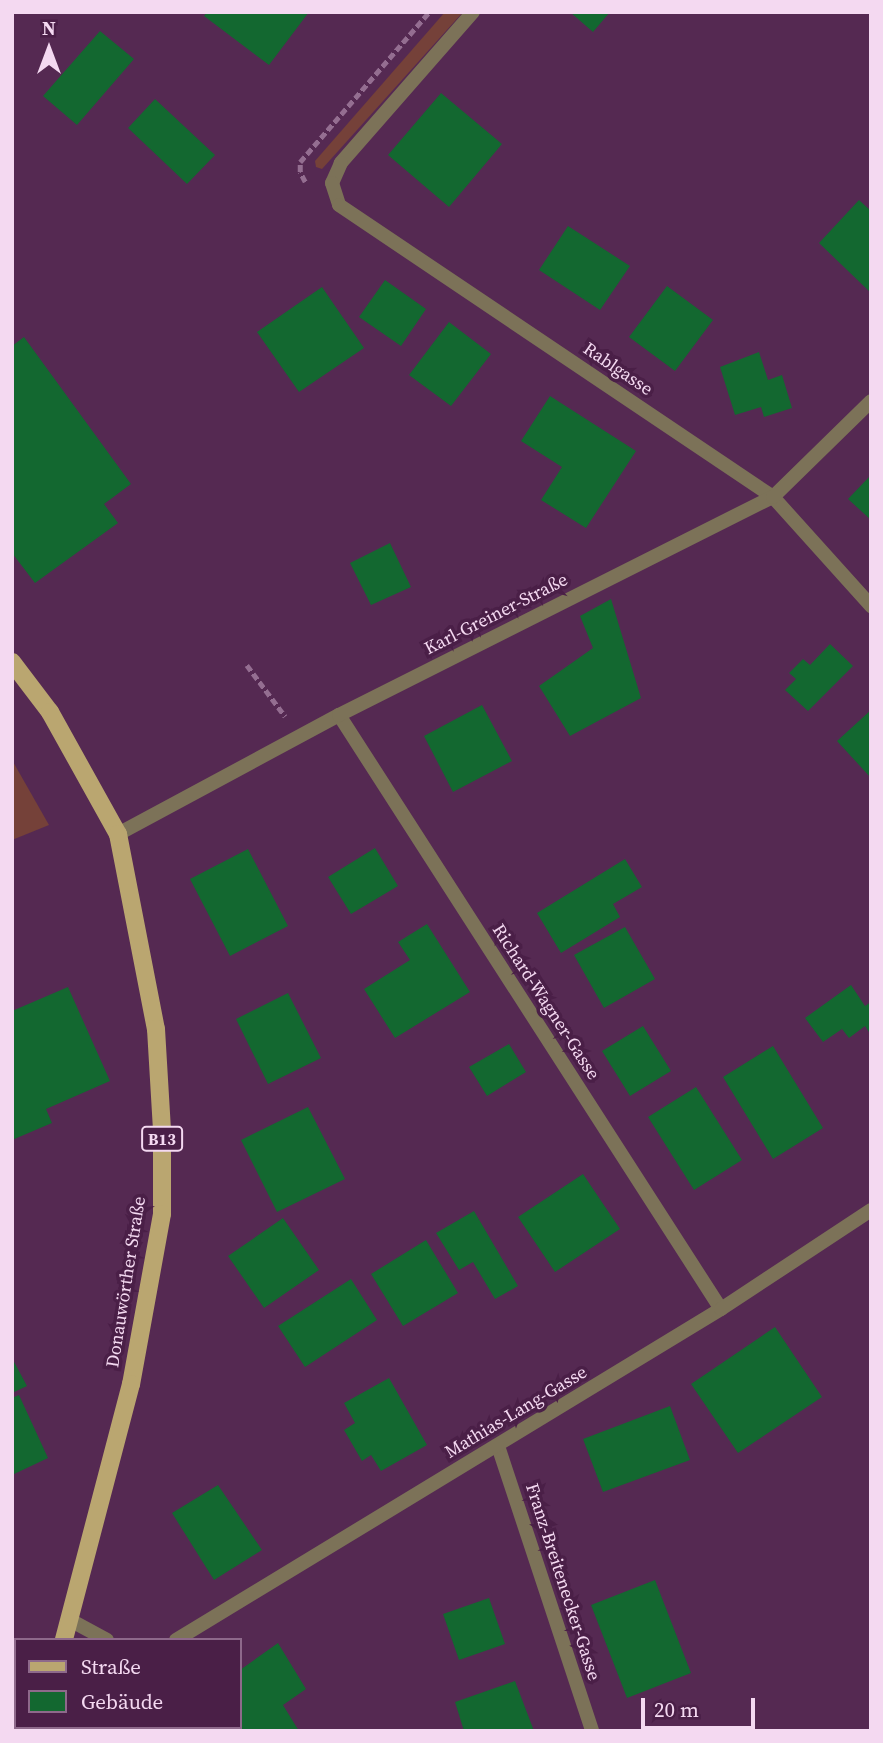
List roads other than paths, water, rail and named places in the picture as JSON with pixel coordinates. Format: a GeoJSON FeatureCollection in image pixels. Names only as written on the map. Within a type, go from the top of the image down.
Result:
{"type":"FeatureCollection","features":[{"type":"Feature","properties":{"kind":"main road","name":"Donauwörther Straße"},"geometry":{"type":"LineString","coordinates":[[12,662],[50,712],[118,834],[156,1029],[162,1129],[162,1214],[131,1384],[65,1638]]}},
{"type":"Feature","properties":{"kind":"street","name":"Rablgasse"},"geometry":{"type":"LineString","coordinates":[[473,12],[341,163],[332,183],[339,205],[773,497],[871,606]]}},
{"type":"Feature","properties":{"kind":"street","name":"Karl-Greiner-Straße"},"geometry":{"type":"LineString","coordinates":[[118,834],[339,715],[773,497],[871,401]]}},
{"type":"Feature","properties":{"kind":"street","name":"Richard-Wagner-Gasse"},"geometry":{"type":"LineString","coordinates":[[339,715],[721,1309]]}},
{"type":"Feature","properties":{"kind":"street","name":"Mathias-Lang-Gasse"},"geometry":{"type":"LineString","coordinates":[[180,1638],[721,1309],[871,1210]]}},
{"type":"Feature","properties":{"kind":"street","name":"Franz-Breitenecker-Gasse"},"geometry":{"type":"LineString","coordinates":[[498,1446],[592,1731]]}},
{"type":"Feature","properties":{"kind":"street"},"geometry":{"type":"LineString","coordinates":[[70,1620],[103,1638]]}}]}
